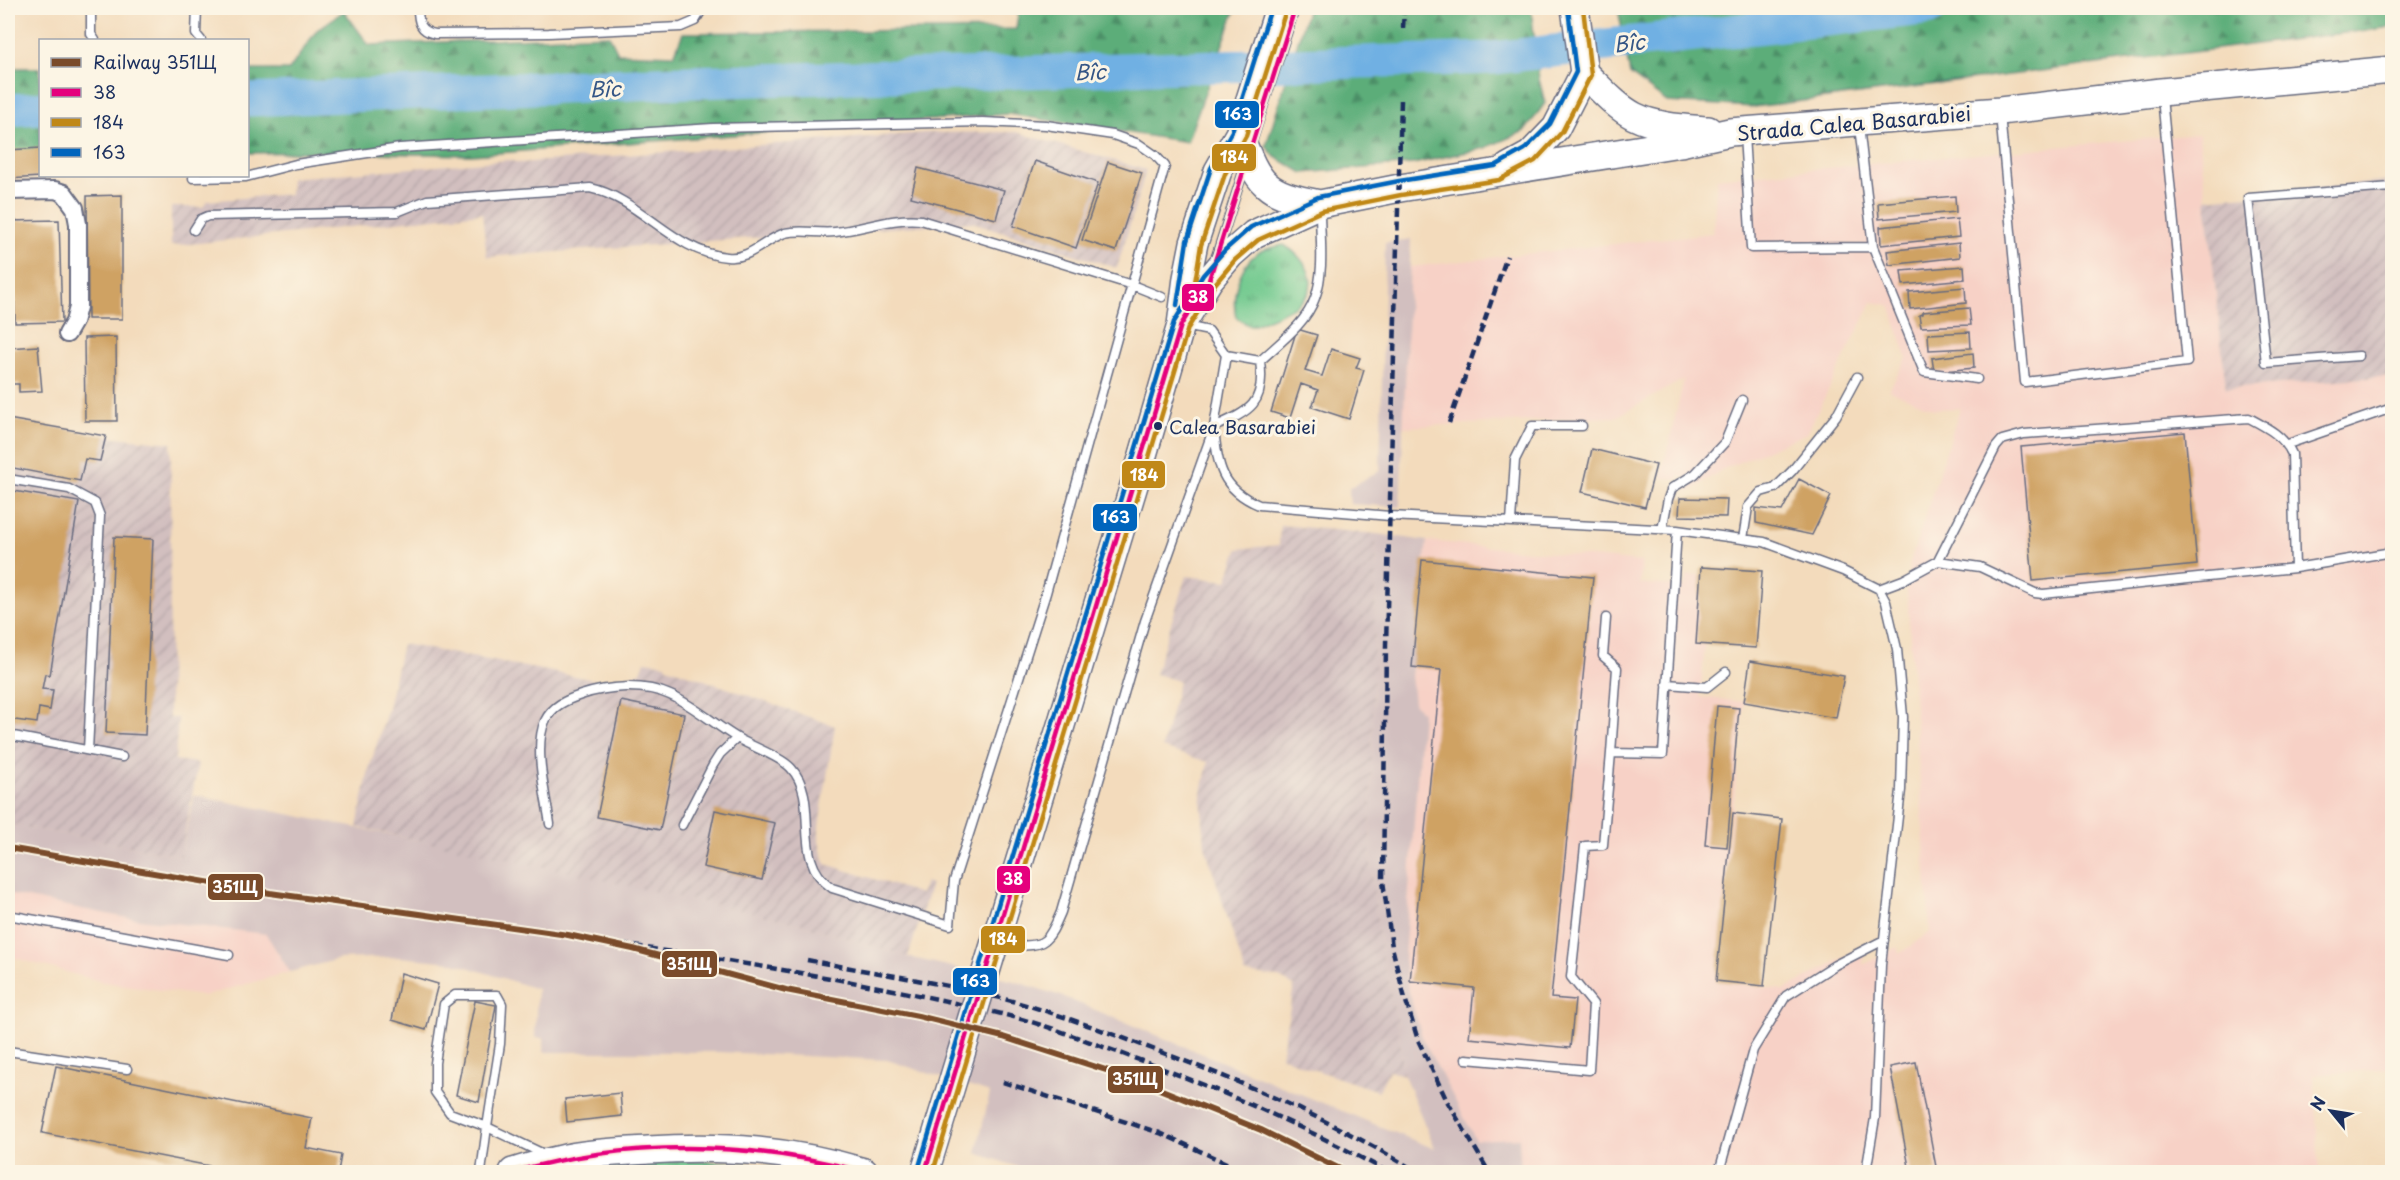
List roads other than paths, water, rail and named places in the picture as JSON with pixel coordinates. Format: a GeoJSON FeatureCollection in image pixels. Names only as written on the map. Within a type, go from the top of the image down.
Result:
{"type":"FeatureCollection","features":[{"type":"Feature","properties":{"kind":"main road"},"geometry":{"type":"LineString","coordinates":[[925,1173],[1181,325],[1194,243],[1218,171],[1247,142],[1279,8]]}},
{"type":"Feature","properties":{"kind":"main road"},"geometry":{"type":"LineString","coordinates":[[1497,173],[1530,155],[1556,128],[1584,69],[1575,8]]}},
{"type":"Feature","properties":{"kind":"main road"},"geometry":{"type":"LineString","coordinates":[[1584,69],[1617,104],[1635,116],[1678,127],[1737,132]]}},
{"type":"Feature","properties":{"kind":"main road","name":"Strada Calea Basarabiei"},"geometry":{"type":"LineString","coordinates":[[1181,325],[1209,280],[1230,255],[1254,234],[1320,204],[1400,188],[1737,132],[2000,111],[2161,92],[2392,70]]}},
{"type":"Feature","properties":{"kind":"main road","name":"Strada Calea Basarabiei"},"geometry":{"type":"LineString","coordinates":[[1247,142],[1254,171],[1262,182],[1274,192],[1289,199],[1320,204]]}},
{"type":"Feature","properties":{"kind":"main road"},"geometry":{"type":"LineString","coordinates":[[513,1173],[602,1154],[681,1148],[736,1148],[804,1157],[864,1173]]}},
{"type":"Feature","properties":{"kind":"street"},"geometry":{"type":"LineString","coordinates":[[8,191],[55,190],[64,194],[75,208],[78,224],[78,307],[74,322],[67,334]]}},
{"type":"Feature","properties":{"kind":"lane"},"geometry":{"type":"LineString","coordinates":[[91,8],[91,34],[94,39]]}},
{"type":"Feature","properties":{"kind":"lane"},"geometry":{"type":"LineString","coordinates":[[197,8],[196,34],[200,39]]}},
{"type":"Feature","properties":{"kind":"lane"},"geometry":{"type":"LineString","coordinates":[[418,8],[421,27],[426,32],[435,34],[549,33],[681,27],[695,21],[703,8]]}},
{"type":"Feature","properties":{"kind":"lane"},"geometry":{"type":"LineString","coordinates":[[1209,280],[1247,142],[1295,8]]}},
{"type":"Feature","properties":{"kind":"lane"},"geometry":{"type":"LineString","coordinates":[[2000,111],[2025,382],[2104,373],[2187,362],[2161,92]]}},
{"type":"Feature","properties":{"kind":"lane"},"geometry":{"type":"LineString","coordinates":[[249,176],[296,164],[399,148],[713,128],[983,122],[1046,125],[1113,135],[1139,144],[1155,155],[1165,166],[1046,593],[954,881],[950,925],[832,888],[825,883],[810,862],[803,792],[799,778],[789,766],[738,738],[670,695],[652,689],[619,687],[593,692],[566,700],[550,713],[541,735],[540,749],[550,824]]}},
{"type":"Feature","properties":{"kind":"lane"},"geometry":{"type":"LineString","coordinates":[[1859,123],[1873,247],[1924,372],[1977,379]]}},
{"type":"Feature","properties":{"kind":"lane"},"geometry":{"type":"LineString","coordinates":[[1737,132],[1751,248],[1873,247]]}},
{"type":"Feature","properties":{"kind":"lane"},"geometry":{"type":"LineString","coordinates":[[193,178],[246,177]]}},
{"type":"Feature","properties":{"kind":"lane"},"geometry":{"type":"LineString","coordinates":[[2359,356],[2266,363],[2248,198],[2392,187]]}},
{"type":"Feature","properties":{"kind":"lane"},"geometry":{"type":"LineString","coordinates":[[194,230],[201,219],[208,216],[398,212],[427,200],[590,188],[611,194],[696,249],[727,257],[741,257],[784,234],[837,232],[908,219],[921,220],[1132,285],[1162,297]]}},
{"type":"Feature","properties":{"kind":"lane"},"geometry":{"type":"LineString","coordinates":[[1260,361],[1301,321],[1315,299],[1320,274],[1320,204]]}},
{"type":"Feature","properties":{"kind":"lane"},"geometry":{"type":"LineString","coordinates":[[1017,945],[1034,947],[1043,942],[1053,930],[1061,912],[1145,621],[1214,427],[1226,355],[1209,331],[1181,325]]}},
{"type":"Feature","properties":{"kind":"lane"},"geometry":{"type":"LineString","coordinates":[[1226,355],[1244,356],[1260,361]]}},
{"type":"Feature","properties":{"kind":"lane"},"geometry":{"type":"LineString","coordinates":[[1214,427],[1245,413],[1256,400],[1263,381],[1260,361]]}},
{"type":"Feature","properties":{"kind":"lane"},"geometry":{"type":"LineString","coordinates":[[1743,539],[1748,507],[1761,492],[1775,488],[1792,471],[1836,416],[1857,377]]}},
{"type":"Feature","properties":{"kind":"lane"},"geometry":{"type":"LineString","coordinates":[[1662,530],[1672,489],[1695,474],[1725,442],[1742,400]]}},
{"type":"Feature","properties":{"kind":"lane"},"geometry":{"type":"LineString","coordinates":[[2288,444],[2392,408]]}},
{"type":"Feature","properties":{"kind":"lane"},"geometry":{"type":"LineString","coordinates":[[1879,589],[1903,580],[1938,561],[1996,447],[2002,440],[2024,434],[2249,418],[2266,427],[2288,444],[2292,454],[2295,568]]}},
{"type":"Feature","properties":{"kind":"lane"},"geometry":{"type":"LineString","coordinates":[[1511,522],[1515,460],[1532,426],[1582,426]]}},
{"type":"Feature","properties":{"kind":"lane"},"geometry":{"type":"LineString","coordinates":[[1214,427],[1216,451],[1221,470],[1230,486],[1244,499],[1259,505],[1390,516],[1677,531],[1743,539],[1764,542],[1804,555],[1879,589],[1890,616],[1897,650],[1903,717],[1901,790],[1884,940],[1877,1040],[1875,1118],[1866,1173]]}},
{"type":"Feature","properties":{"kind":"lane"},"geometry":{"type":"LineString","coordinates":[[8,479],[69,489],[95,503],[100,516],[88,750]]}},
{"type":"Feature","properties":{"kind":"lane"},"geometry":{"type":"LineString","coordinates":[[1611,753],[1663,754],[1677,531]]}},
{"type":"Feature","properties":{"kind":"lane"},"geometry":{"type":"LineString","coordinates":[[1938,561],[1980,567],[2035,593],[2043,594],[2295,568],[2392,552]]}},
{"type":"Feature","properties":{"kind":"lane"},"geometry":{"type":"LineString","coordinates":[[1466,1059],[1589,1070],[1593,1004],[1571,977],[1585,846],[1603,846],[1617,668],[1603,656],[1606,618]]}},
{"type":"Feature","properties":{"kind":"lane"},"geometry":{"type":"LineString","coordinates":[[1667,684],[1707,687],[1726,672]]}},
{"type":"Feature","properties":{"kind":"lane"},"geometry":{"type":"LineString","coordinates":[[8,735],[122,757]]}},
{"type":"Feature","properties":{"kind":"lane"},"geometry":{"type":"LineString","coordinates":[[682,825],[720,754],[738,738]]}},
{"type":"Feature","properties":{"kind":"lane"},"geometry":{"type":"LineString","coordinates":[[8,915],[229,955]]}},
{"type":"Feature","properties":{"kind":"lane"},"geometry":{"type":"LineString","coordinates":[[1719,1173],[1753,1050],[1786,996],[1835,965],[1884,940]]}},
{"type":"Feature","properties":{"kind":"lane"},"geometry":{"type":"LineString","coordinates":[[481,1173],[487,1127],[500,1044],[502,1005],[497,995],[455,995],[444,1004],[435,1064],[435,1092],[450,1113],[487,1127],[552,1166]]}},
{"type":"Feature","properties":{"kind":"lane"},"geometry":{"type":"LineString","coordinates":[[8,1051],[127,1069]]}},
{"type":"Feature","properties":{"kind":"waterway","name":"Bîc"},"geometry":{"type":"LineString","coordinates":[[249,100],[658,83],[1493,58],[1931,8]]}},
{"type":"Feature","properties":{"kind":"waterway","name":"Bîc"},"geometry":{"type":"LineString","coordinates":[[8,110],[39,108]]}},
{"type":"Feature","properties":{"kind":"railway"},"geometry":{"type":"LineString","coordinates":[[1403,28],[1404,8]]}},
{"type":"Feature","properties":{"kind":"railway"},"geometry":{"type":"LineString","coordinates":[[1401,100],[1386,645],[1383,881],[1392,947],[1418,1040],[1447,1101],[1489,1172]]}},
{"type":"Feature","properties":{"kind":"railway"},"geometry":{"type":"LineString","coordinates":[[1449,423],[1507,256]]}},
{"type":"Feature","properties":{"kind":"railway"},"geometry":{"type":"LineString","coordinates":[[568,935],[852,982],[965,1005],[1033,1023],[1223,1093],[1290,1122],[1388,1172]]}},
{"type":"Feature","properties":{"kind":"railway"},"geometry":{"type":"LineString","coordinates":[[807,960],[987,995],[1031,1006],[1086,1025],[1192,1064],[1291,1105],[1354,1136],[1417,1172]]}},
{"type":"Feature","properties":{"kind":"railway"},"geometry":{"type":"LineString","coordinates":[[1003,1082],[1160,1133],[1246,1172]]}},
{"type":"Feature","properties":{"kind":"rail line","name":"351Щ"},"geometry":{"type":"LineString","coordinates":[[8,848],[270,893],[568,935],[633,949],[786,990],[918,1016],[1003,1037],[1137,1080],[1261,1130],[1346,1172]]}},
{"type":"Feature","properties":{"kind":"place","name":"Calea Basarabiei"},"geometry":{"type":"Point","coordinates":[1158,426]}}]}
